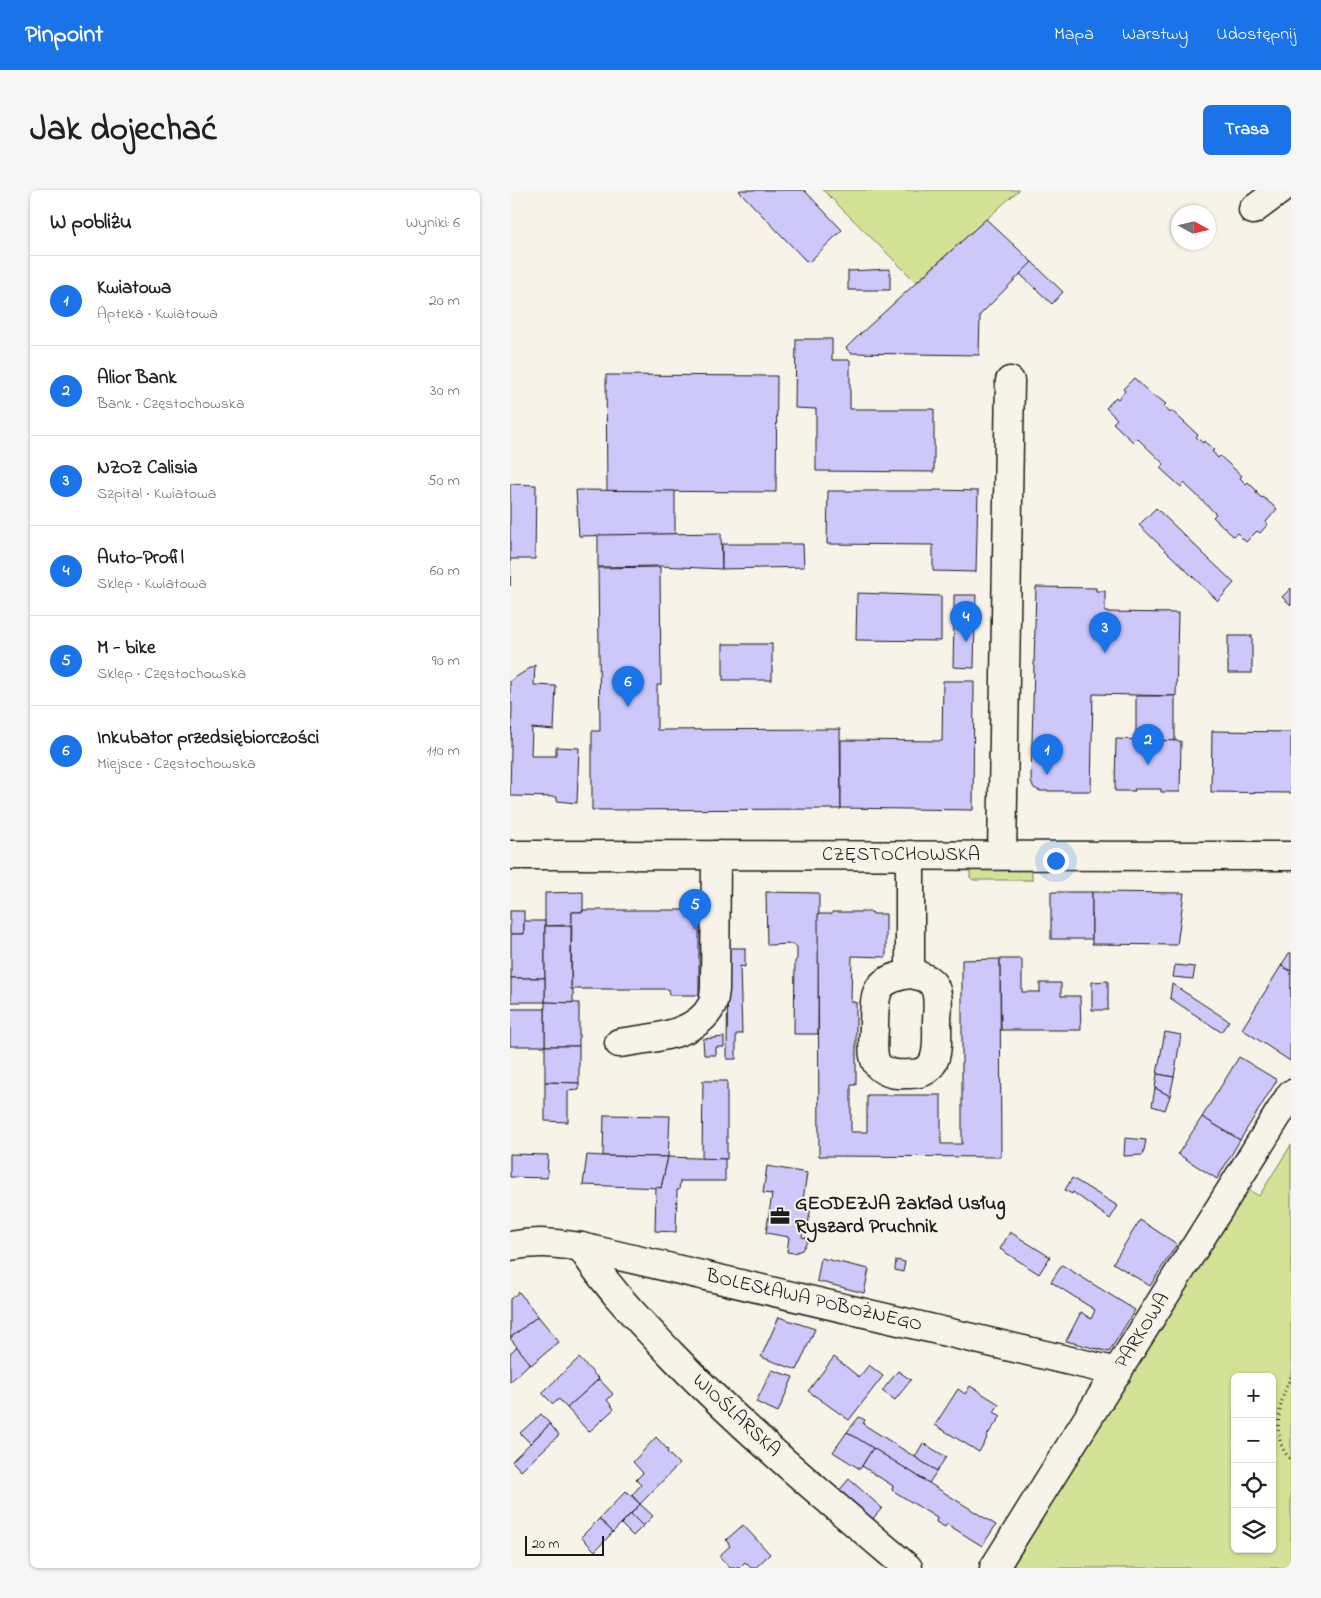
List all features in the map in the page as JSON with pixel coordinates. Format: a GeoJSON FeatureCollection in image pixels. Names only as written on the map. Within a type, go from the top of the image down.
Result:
{"type":"FeatureCollection","features":[{"type":"Feature","properties":{"kind":"street"},"geometry":{"type":"LineString","coordinates":[[1253,210],[1280,190]]}},
{"type":"Feature","properties":{"kind":"street"},"geometry":{"type":"LineString","coordinates":[[1002,855],[1010,381]]}},
{"type":"Feature","properties":{"kind":"street","name":"CZĘSTOCHOWSKA"},"geometry":{"type":"LineString","coordinates":[[510,855],[1291,856]]}},
{"type":"Feature","properties":{"kind":"street"},"geometry":{"type":"LineString","coordinates":[[619,1043],[678,1032],[695,1024],[713,1004],[715,990],[716,855]]}},
{"type":"Feature","properties":{"kind":"street"},"geometry":{"type":"LineString","coordinates":[[910,855],[910,974]]}},
{"type":"Feature","properties":{"kind":"street","name":"PARKOWA"},"geometry":{"type":"LineString","coordinates":[[994,1568],[1291,1094]]}},
{"type":"Feature","properties":{"kind":"street","name":"BOLESŁAWA POBOŻNEGO"},"geometry":{"type":"LineString","coordinates":[[510,1246],[530,1242],[581,1247],[1118,1372]]}},
{"type":"Feature","properties":{"kind":"street","name":"WIOŚLARSKA"},"geometry":{"type":"LineString","coordinates":[[581,1247],[618,1299],[697,1381],[766,1446],[908,1568]]}},
{"type":"Feature","properties":{"kind":"path"},"geometry":{"type":"LineString","coordinates":[[1291,1377],[1281,1403],[1278,1423],[1280,1443],[1284,1452],[1291,1460]]}},
{"type":"Feature","properties":{"kind":"green space"},"geometry":{"type":"Polygon","coordinates":[[[823,190],[1019,190],[916,282],[823,190]]]}},
{"type":"Feature","properties":{"kind":"green space"},"geometry":{"type":"Polygon","coordinates":[[[970,869],[1029,869],[1032,873],[1032,880],[973,880],[970,877],[970,869]]]}},
{"type":"Feature","properties":{"kind":"green space"},"geometry":{"type":"Polygon","coordinates":[[[1291,1145],[1291,1568],[1008,1568],[1247,1189],[1259,1196],[1291,1145]]]}},
{"type":"Feature","properties":{"kind":"building"},"geometry":{"type":"Polygon","coordinates":[[[804,190],[842,230],[808,263],[739,191],[804,190]]]}},
{"type":"Feature","properties":{"kind":"building"},"geometry":{"type":"Polygon","coordinates":[[[986,219],[1032,262],[980,315],[979,355],[851,353],[846,348],[858,336],[986,219]]]}},
{"type":"Feature","properties":{"kind":"building"},"geometry":{"type":"Polygon","coordinates":[[[1032,262],[1063,292],[1052,304],[1020,274],[1032,262]]]}},
{"type":"Feature","properties":{"kind":"building"},"geometry":{"type":"Polygon","coordinates":[[[890,269],[890,290],[848,290],[848,271],[890,269]]]}},
{"type":"Feature","properties":{"kind":"building"},"geometry":{"type":"Polygon","coordinates":[[[796,339],[832,339],[832,360],[850,360],[850,409],[934,409],[934,472],[816,471],[816,409],[795,408],[796,339]]]}},
{"type":"Feature","properties":{"kind":"building"},"geometry":{"type":"Polygon","coordinates":[[[606,375],[777,376],[776,492],[607,491],[606,375]]]}},
{"type":"Feature","properties":{"kind":"building"},"geometry":{"type":"Polygon","coordinates":[[[1134,378],[1155,398],[1156,396],[1166,404],[1164,406],[1170,413],[1172,411],[1198,435],[1196,437],[1214,450],[1212,451],[1218,458],[1220,456],[1242,476],[1240,478],[1246,484],[1248,482],[1257,491],[1256,493],[1277,509],[1260,533],[1257,531],[1246,542],[1237,533],[1233,536],[1213,517],[1216,514],[1184,483],[1181,487],[1160,468],[1164,464],[1137,438],[1133,442],[1113,423],[1117,419],[1106,408],[1116,397],[1118,399],[1125,391],[1123,389],[1134,378]]]}},
{"type":"Feature","properties":{"kind":"building"},"geometry":{"type":"Polygon","coordinates":[[[510,484],[536,485],[535,559],[510,559],[510,484]]]}},
{"type":"Feature","properties":{"kind":"building"},"geometry":{"type":"Polygon","coordinates":[[[576,490],[675,491],[675,534],[579,536],[576,490]]]}},
{"type":"Feature","properties":{"kind":"building"},"geometry":{"type":"Polygon","coordinates":[[[828,491],[978,491],[976,572],[933,571],[933,545],[827,544],[828,491]]]}},
{"type":"Feature","properties":{"kind":"building"},"geometry":{"type":"Polygon","coordinates":[[[1156,508],[1234,583],[1218,601],[1139,525],[1156,508]]]}},
{"type":"Feature","properties":{"kind":"building"},"geometry":{"type":"Polygon","coordinates":[[[721,533],[722,569],[660,566],[598,567],[598,535],[721,533]]]}},
{"type":"Feature","properties":{"kind":"building"},"geometry":{"type":"Polygon","coordinates":[[[722,544],[803,544],[804,567],[722,569],[722,544]]]}},
{"type":"Feature","properties":{"kind":"building"},"geometry":{"type":"Polygon","coordinates":[[[660,567],[661,685],[657,685],[657,730],[840,729],[841,809],[592,810],[592,731],[600,731],[598,568],[660,567]]]}},
{"type":"Feature","properties":{"kind":"building"},"geometry":{"type":"Polygon","coordinates":[[[1036,587],[1096,588],[1096,591],[1105,591],[1105,612],[1178,613],[1176,696],[1093,694],[1091,791],[1040,791],[1034,788],[1031,782],[1036,587]]]}},
{"type":"Feature","properties":{"kind":"building"},"geometry":{"type":"Polygon","coordinates":[[[1291,588],[1291,605],[1282,597],[1291,588]]]}},
{"type":"Feature","properties":{"kind":"building"},"geometry":{"type":"Polygon","coordinates":[[[857,593],[941,596],[941,641],[856,640],[857,593]]]}},
{"type":"Feature","properties":{"kind":"building"},"geometry":{"type":"Polygon","coordinates":[[[954,595],[976,595],[975,620],[954,619],[954,595]]]}},
{"type":"Feature","properties":{"kind":"building"},"geometry":{"type":"Polygon","coordinates":[[[954,619],[975,620],[974,668],[953,667],[954,619]]]}},
{"type":"Feature","properties":{"kind":"building"},"geometry":{"type":"Polygon","coordinates":[[[1228,636],[1252,636],[1252,673],[1228,673],[1228,636]]]}},
{"type":"Feature","properties":{"kind":"building"},"geometry":{"type":"Polygon","coordinates":[[[723,644],[772,644],[772,680],[723,680],[723,644]]]}},
{"type":"Feature","properties":{"kind":"building"},"geometry":{"type":"Polygon","coordinates":[[[535,665],[534,685],[556,686],[554,730],[532,728],[531,756],[556,756],[556,747],[579,748],[577,803],[557,801],[557,797],[510,796],[512,703],[510,703],[510,681],[535,665]]]}},
{"type":"Feature","properties":{"kind":"building"},"geometry":{"type":"Polygon","coordinates":[[[943,681],[974,681],[973,810],[841,808],[841,740],[942,741],[943,681]]]}},
{"type":"Feature","properties":{"kind":"building"},"geometry":{"type":"Polygon","coordinates":[[[1136,696],[1175,696],[1175,741],[1136,740],[1136,696]]]}},
{"type":"Feature","properties":{"kind":"building"},"geometry":{"type":"Polygon","coordinates":[[[1212,731],[1291,732],[1291,793],[1211,792],[1212,731]]]}},
{"type":"Feature","properties":{"kind":"building"},"geometry":{"type":"Polygon","coordinates":[[[1116,739],[1181,741],[1180,792],[1161,792],[1161,789],[1115,791],[1116,739]]]}},
{"type":"Feature","properties":{"kind":"building"},"geometry":{"type":"Polygon","coordinates":[[[583,892],[583,912],[572,912],[572,925],[545,926],[545,893],[583,892]]]}},
{"type":"Feature","properties":{"kind":"building"},"geometry":{"type":"Polygon","coordinates":[[[766,892],[819,893],[818,1034],[794,1034],[795,961],[797,959],[797,947],[793,944],[767,945],[766,892]]]}},
{"type":"Feature","properties":{"kind":"building"},"geometry":{"type":"Polygon","coordinates":[[[1051,892],[1092,892],[1092,939],[1051,939],[1051,892]]]}},
{"type":"Feature","properties":{"kind":"building"},"geometry":{"type":"Polygon","coordinates":[[[1092,892],[1184,893],[1177,945],[1092,944],[1092,892]]]}},
{"type":"Feature","properties":{"kind":"building"},"geometry":{"type":"Polygon","coordinates":[[[583,910],[699,910],[699,995],[669,995],[668,989],[571,989],[572,912],[583,912],[583,910]]]}},
{"type":"Feature","properties":{"kind":"building"},"geometry":{"type":"Polygon","coordinates":[[[510,911],[524,911],[524,934],[510,934],[510,911]]]}},
{"type":"Feature","properties":{"kind":"building"},"geometry":{"type":"Polygon","coordinates":[[[832,912],[886,914],[886,957],[852,956],[851,1002],[856,1002],[856,1085],[851,1085],[851,1132],[867,1132],[867,1095],[941,1095],[941,1144],[962,1144],[962,960],[1000,959],[1001,1157],[819,1156],[818,914],[832,914],[832,912]]]}},
{"type":"Feature","properties":{"kind":"building"},"geometry":{"type":"Polygon","coordinates":[[[524,921],[545,921],[545,978],[511,978],[511,934],[524,934],[524,921]]]}},
{"type":"Feature","properties":{"kind":"building"},"geometry":{"type":"Polygon","coordinates":[[[545,926],[571,926],[571,989],[573,989],[573,1003],[545,1002],[545,926]]]}},
{"type":"Feature","properties":{"kind":"building"},"geometry":{"type":"Polygon","coordinates":[[[728,948],[745,948],[745,967],[740,966],[742,1034],[736,1034],[736,1059],[727,1059],[728,948]]]}},
{"type":"Feature","properties":{"kind":"building"},"geometry":{"type":"Polygon","coordinates":[[[1289,953],[1291,953],[1291,971],[1281,966],[1289,953]]]}},
{"type":"Feature","properties":{"kind":"building"},"geometry":{"type":"Polygon","coordinates":[[[1000,959],[1022,959],[1022,992],[1040,992],[1040,983],[1061,983],[1061,996],[1080,996],[1081,1030],[1001,1030],[1000,959]]]}},
{"type":"Feature","properties":{"kind":"building"},"geometry":{"type":"Polygon","coordinates":[[[1175,965],[1195,967],[1193,979],[1173,977],[1175,965]]]}},
{"type":"Feature","properties":{"kind":"building"},"geometry":{"type":"Polygon","coordinates":[[[1281,966],[1291,971],[1290,1061],[1242,1029],[1281,966]]]}},
{"type":"Feature","properties":{"kind":"building"},"geometry":{"type":"Polygon","coordinates":[[[511,978],[545,978],[545,1002],[511,1002],[511,978]]]}},
{"type":"Feature","properties":{"kind":"building"},"geometry":{"type":"Polygon","coordinates":[[[1108,981],[1108,1010],[1092,1010],[1092,982],[1108,981]]]}},
{"type":"Feature","properties":{"kind":"building"},"geometry":{"type":"Polygon","coordinates":[[[1172,984],[1229,1021],[1221,1032],[1170,998],[1172,984]]]}},
{"type":"Feature","properties":{"kind":"building"},"geometry":{"type":"Polygon","coordinates":[[[545,1002],[579,1003],[579,1046],[545,1046],[545,1002]]]}},
{"type":"Feature","properties":{"kind":"building"},"geometry":{"type":"Polygon","coordinates":[[[510,1009],[545,1009],[545,1046],[510,1046],[510,1009]]]}},
{"type":"Feature","properties":{"kind":"building"},"geometry":{"type":"Polygon","coordinates":[[[1165,1032],[1181,1035],[1174,1077],[1157,1074],[1165,1032]]]}},
{"type":"Feature","properties":{"kind":"building"},"geometry":{"type":"Polygon","coordinates":[[[724,1037],[724,1047],[716,1047],[716,1055],[704,1055],[703,1039],[724,1037]]]}},
{"type":"Feature","properties":{"kind":"building"},"geometry":{"type":"Polygon","coordinates":[[[545,1046],[579,1046],[579,1083],[545,1082],[545,1046]]]}},
{"type":"Feature","properties":{"kind":"building"},"geometry":{"type":"Polygon","coordinates":[[[1239,1057],[1277,1080],[1240,1140],[1202,1117],[1239,1057]]]}},
{"type":"Feature","properties":{"kind":"building"},"geometry":{"type":"Polygon","coordinates":[[[1157,1074],[1174,1077],[1170,1096],[1155,1088],[1157,1074]]]}},
{"type":"Feature","properties":{"kind":"building"},"geometry":{"type":"Polygon","coordinates":[[[703,1081],[727,1081],[727,1159],[702,1159],[703,1081]]]}},
{"type":"Feature","properties":{"kind":"building"},"geometry":{"type":"Polygon","coordinates":[[[545,1082],[579,1083],[579,1090],[568,1091],[568,1122],[545,1121],[545,1082]]]}},
{"type":"Feature","properties":{"kind":"building"},"geometry":{"type":"Polygon","coordinates":[[[1155,1088],[1170,1096],[1165,1110],[1152,1106],[1155,1088]]]}},
{"type":"Feature","properties":{"kind":"building"},"geometry":{"type":"Polygon","coordinates":[[[604,1115],[670,1116],[668,1157],[603,1156],[604,1115]]]}},
{"type":"Feature","properties":{"kind":"building"},"geometry":{"type":"Polygon","coordinates":[[[1202,1117],[1240,1140],[1217,1179],[1178,1154],[1202,1117]]]}},
{"type":"Feature","properties":{"kind":"building"},"geometry":{"type":"Polygon","coordinates":[[[1125,1138],[1146,1140],[1143,1155],[1124,1156],[1125,1138]]]}},
{"type":"Feature","properties":{"kind":"building"},"geometry":{"type":"Polygon","coordinates":[[[510,1154],[548,1155],[547,1178],[510,1177],[510,1154]]]}},
{"type":"Feature","properties":{"kind":"building"},"geometry":{"type":"Polygon","coordinates":[[[587,1155],[668,1157],[661,1188],[583,1185],[587,1155]]]}},
{"type":"Feature","properties":{"kind":"building"},"geometry":{"type":"Polygon","coordinates":[[[668,1157],[725,1159],[725,1181],[680,1181],[679,1190],[677,1190],[676,1232],[655,1231],[656,1187],[661,1188],[668,1157]]]}},
{"type":"Feature","properties":{"kind":"building"},"geometry":{"type":"Polygon","coordinates":[[[767,1166],[807,1173],[803,1200],[812,1201],[807,1230],[803,1229],[802,1237],[807,1238],[807,1242],[802,1250],[794,1253],[787,1252],[789,1237],[766,1233],[772,1194],[763,1193],[767,1166]]]}},
{"type":"Feature","properties":{"kind":"building"},"geometry":{"type":"Polygon","coordinates":[[[1072,1178],[1118,1206],[1110,1219],[1073,1192],[1072,1194],[1065,1190],[1072,1178]]]}},
{"type":"Feature","properties":{"kind":"building"},"geometry":{"type":"Polygon","coordinates":[[[1140,1220],[1177,1244],[1150,1286],[1113,1263],[1140,1220]]]}},
{"type":"Feature","properties":{"kind":"building"},"geometry":{"type":"Polygon","coordinates":[[[1010,1232],[1050,1257],[1039,1274],[1000,1249],[1010,1232]]]}},
{"type":"Feature","properties":{"kind":"building"},"geometry":{"type":"Polygon","coordinates":[[[821,1258],[869,1269],[864,1293],[817,1281],[821,1258]]]}},
{"type":"Feature","properties":{"kind":"building"},"geometry":{"type":"Polygon","coordinates":[[[896,1260],[905,1262],[903,1272],[895,1270],[896,1260]]]}},
{"type":"Feature","properties":{"kind":"building"},"geometry":{"type":"Polygon","coordinates":[[[1062,1265],[1135,1310],[1109,1352],[1066,1341],[1081,1312],[1091,1319],[1095,1310],[1051,1282],[1062,1265]]]}},
{"type":"Feature","properties":{"kind":"building"},"geometry":{"type":"Polygon","coordinates":[[[519,1292],[538,1316],[510,1338],[510,1299],[519,1292]]]}},
{"type":"Feature","properties":{"kind":"building"},"geometry":{"type":"Polygon","coordinates":[[[538,1316],[559,1342],[531,1365],[510,1338],[538,1316]]]}},
{"type":"Feature","properties":{"kind":"building"},"geometry":{"type":"Polygon","coordinates":[[[779,1317],[815,1329],[797,1370],[761,1357],[779,1317]]]}},
{"type":"Feature","properties":{"kind":"building"},"geometry":{"type":"Polygon","coordinates":[[[517,1347],[530,1363],[510,1382],[510,1353],[517,1347]]]}},
{"type":"Feature","properties":{"kind":"building"},"geometry":{"type":"Polygon","coordinates":[[[834,1357],[859,1377],[869,1365],[883,1376],[849,1420],[808,1391],[834,1357]]]}},
{"type":"Feature","properties":{"kind":"building"},"geometry":{"type":"Polygon","coordinates":[[[579,1358],[599,1379],[567,1408],[559,1399],[553,1404],[542,1393],[579,1358]]]}},
{"type":"Feature","properties":{"kind":"building"},"geometry":{"type":"Polygon","coordinates":[[[772,1370],[793,1377],[778,1412],[756,1402],[772,1370]]]}},
{"type":"Feature","properties":{"kind":"building"},"geometry":{"type":"Polygon","coordinates":[[[898,1371],[911,1380],[895,1400],[882,1391],[898,1371]]]}},
{"type":"Feature","properties":{"kind":"building"},"geometry":{"type":"Polygon","coordinates":[[[599,1379],[613,1394],[607,1400],[614,1409],[589,1432],[567,1408],[599,1379]]]}},
{"type":"Feature","properties":{"kind":"building"},"geometry":{"type":"Polygon","coordinates":[[[970,1386],[999,1404],[994,1412],[1001,1416],[986,1437],[979,1452],[935,1425],[958,1389],[965,1394],[970,1386]]]}},
{"type":"Feature","properties":{"kind":"building"},"geometry":{"type":"Polygon","coordinates":[[[541,1414],[550,1424],[530,1443],[520,1433],[541,1414]]]}},
{"type":"Feature","properties":{"kind":"building"},"geometry":{"type":"Polygon","coordinates":[[[859,1417],[865,1420],[863,1424],[937,1471],[929,1483],[847,1432],[859,1417]]]}},
{"type":"Feature","properties":{"kind":"building"},"geometry":{"type":"Polygon","coordinates":[[[550,1424],[559,1435],[521,1471],[512,1461],[550,1424]]]}},
{"type":"Feature","properties":{"kind":"building"},"geometry":{"type":"Polygon","coordinates":[[[847,1432],[873,1448],[860,1469],[833,1452],[847,1432]]]}},
{"type":"Feature","properties":{"kind":"building"},"geometry":{"type":"Polygon","coordinates":[[[656,1437],[679,1464],[640,1504],[632,1495],[641,1485],[636,1480],[643,1473],[633,1462],[656,1437]]]}},
{"type":"Feature","properties":{"kind":"building"},"geometry":{"type":"Polygon","coordinates":[[[923,1443],[946,1457],[937,1471],[915,1457],[923,1443]]]}},
{"type":"Feature","properties":{"kind":"building"},"geometry":{"type":"Polygon","coordinates":[[[873,1448],[996,1525],[982,1546],[947,1524],[945,1527],[936,1522],[937,1518],[892,1490],[893,1486],[862,1466],[873,1448]]]}},
{"type":"Feature","properties":{"kind":"building"},"geometry":{"type":"Polygon","coordinates":[[[849,1479],[882,1508],[871,1521],[838,1492],[849,1479]]]}},
{"type":"Feature","properties":{"kind":"building"},"geometry":{"type":"Polygon","coordinates":[[[626,1491],[640,1504],[613,1532],[599,1519],[626,1491]]]}},
{"type":"Feature","properties":{"kind":"building"},"geometry":{"type":"Polygon","coordinates":[[[640,1504],[653,1516],[643,1526],[631,1514],[640,1504]]]}},
{"type":"Feature","properties":{"kind":"building"},"geometry":{"type":"Polygon","coordinates":[[[631,1514],[643,1526],[633,1536],[621,1524],[631,1514]]]}},
{"type":"Feature","properties":{"kind":"building"},"geometry":{"type":"Polygon","coordinates":[[[599,1519],[613,1532],[595,1551],[581,1537],[599,1519]]]}},
{"type":"Feature","properties":{"kind":"building"},"geometry":{"type":"Polygon","coordinates":[[[743,1525],[770,1554],[755,1568],[751,1568],[745,1562],[739,1568],[730,1568],[719,1556],[730,1546],[726,1540],[743,1525]]]}},
{"type":"Feature","properties":{"kind":"place","name":"Auto-Profil"},"geometry":{"type":"Point","coordinates":[966,642]}},
{"type":"Feature","properties":{"kind":"place","name":"NZOZ Calisia"},"geometry":{"type":"Point","coordinates":[1105,653]}},
{"type":"Feature","properties":{"kind":"place","name":"Inkubator przedsiębiorczości"},"geometry":{"type":"Point","coordinates":[628,707]}},
{"type":"Feature","properties":{"kind":"place","name":"Alior Bank"},"geometry":{"type":"Point","coordinates":[1148,765]}},
{"type":"Feature","properties":{"kind":"place","name":"Kwiatowa"},"geometry":{"type":"Point","coordinates":[1047,775]}},
{"type":"Feature","properties":{"kind":"place","name":"M - bike"},"geometry":{"type":"Point","coordinates":[695,930]}},
{"type":"Feature","properties":{"kind":"place","name":"GEODEZJA Zakład Usług Ryszard Pruchnik"},"geometry":{"type":"Point","coordinates":[780,1216]}}]}
